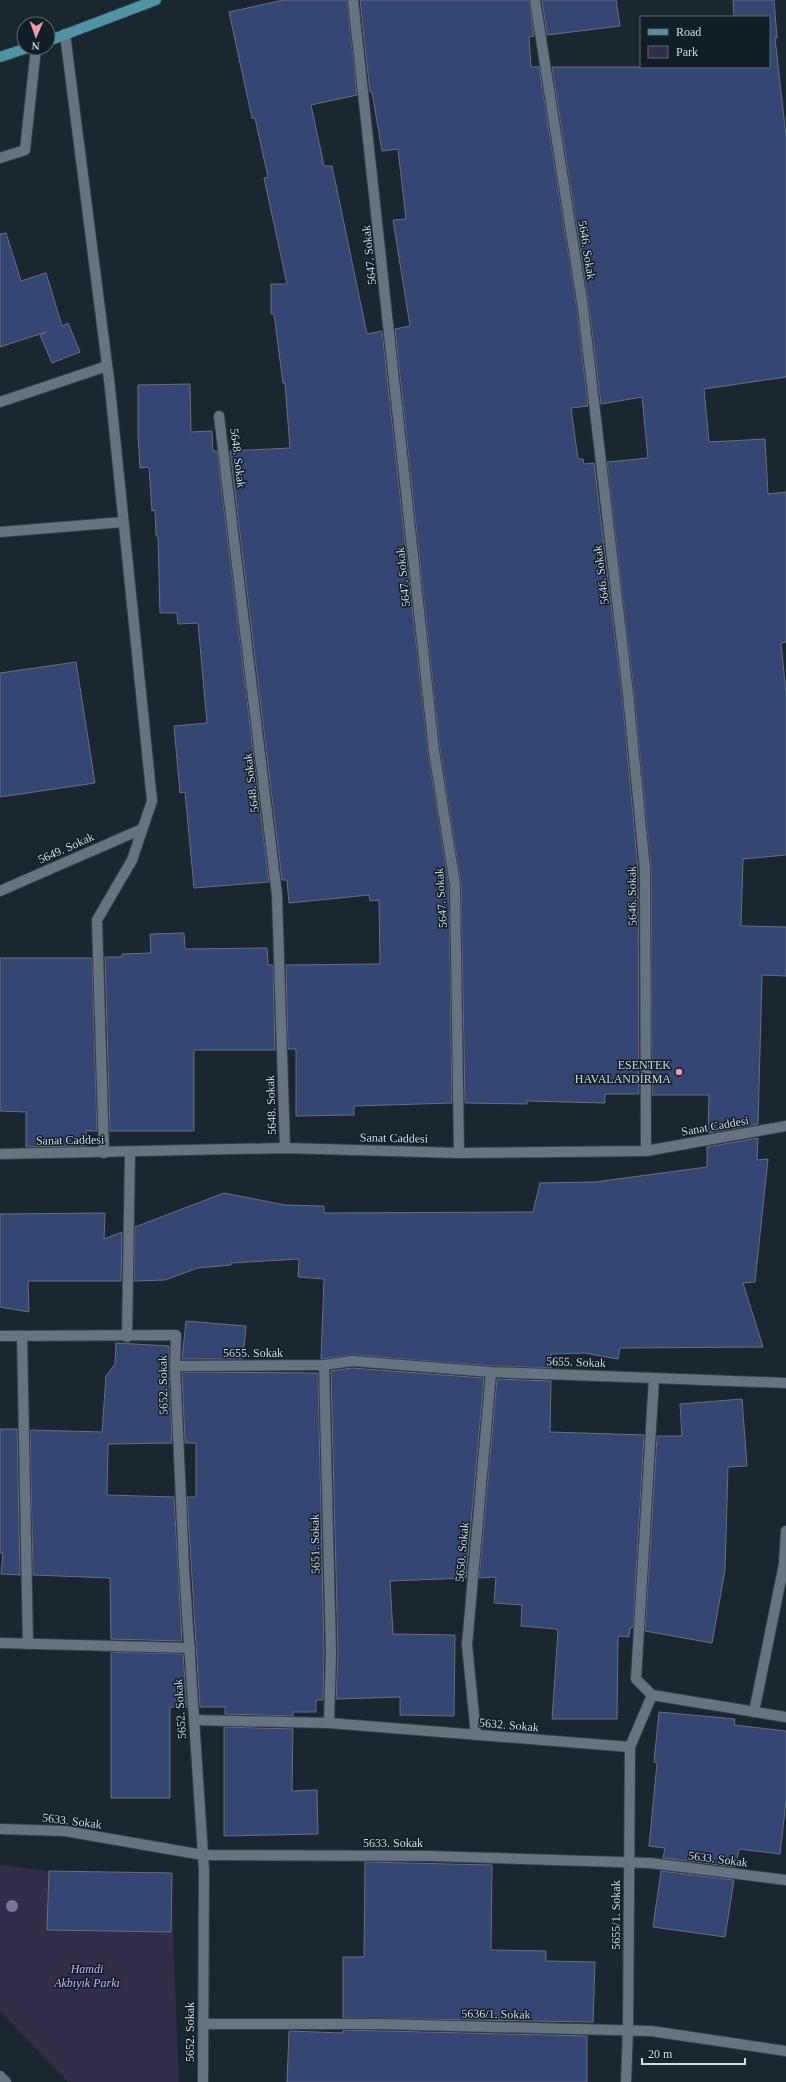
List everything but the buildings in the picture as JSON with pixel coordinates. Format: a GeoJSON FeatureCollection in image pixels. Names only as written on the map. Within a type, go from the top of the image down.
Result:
{"type":"FeatureCollection","features":[{"type":"Feature","properties":{"kind":"main road"},"geometry":{"type":"LineString","coordinates":[[56,38],[156,0]]}},
{"type":"Feature","properties":{"kind":"main road"},"geometry":{"type":"LineString","coordinates":[[0,57],[16,52]]}},
{"type":"Feature","properties":{"kind":"street","name":"5647. Sokak"},"geometry":{"type":"LineString","coordinates":[[353,0],[434,751],[455,886],[459,1153]]}},
{"type":"Feature","properties":{"kind":"street","name":"5646. Sokak"},"geometry":{"type":"LineString","coordinates":[[534,0],[583,308],[628,694],[645,870],[646,1151]]}},
{"type":"Feature","properties":{"kind":"street"},"geometry":{"type":"LineString","coordinates":[[65,34],[107,366],[152,801],[132,860],[97,920],[104,1152]]}},
{"type":"Feature","properties":{"kind":"street"},"geometry":{"type":"LineString","coordinates":[[0,158],[25,150],[35,56]]}},
{"type":"Feature","properties":{"kind":"street"},"geometry":{"type":"LineString","coordinates":[[0,402],[107,366]]}},
{"type":"Feature","properties":{"kind":"street","name":"5648. Sokak"},"geometry":{"type":"LineString","coordinates":[[219,416],[277,895],[285,1148]]}},
{"type":"Feature","properties":{"kind":"street"},"geometry":{"type":"LineString","coordinates":[[0,532],[123,522]]}},
{"type":"Feature","properties":{"kind":"street","name":"5649. Sokak"},"geometry":{"type":"LineString","coordinates":[[0,891],[142,829]]}},
{"type":"Feature","properties":{"kind":"street","name":"Sanat Caddesi"},"geometry":{"type":"LineString","coordinates":[[0,1154],[285,1148],[459,1153],[646,1151],[786,1126]]}},
{"type":"Feature","properties":{"kind":"street"},"geometry":{"type":"LineString","coordinates":[[0,1336],[127,1337],[130,1152]]}},
{"type":"Feature","properties":{"kind":"street"},"geometry":{"type":"LineString","coordinates":[[22,1336],[28,1644]]}},
{"type":"Feature","properties":{"kind":"street","name":"5652. Sokak"},"geometry":{"type":"LineString","coordinates":[[127,1337],[176,1336],[175,1366],[194,1720],[203,1855],[203,2082]]}},
{"type":"Feature","properties":{"kind":"street","name":"5655. Sokak"},"geometry":{"type":"LineString","coordinates":[[175,1366],[324,1365],[352,1361],[491,1372],[786,1383]]}},
{"type":"Feature","properties":{"kind":"street","name":"5651. Sokak"},"geometry":{"type":"LineString","coordinates":[[324,1365],[331,1653],[330,1723]]}},
{"type":"Feature","properties":{"kind":"street","name":"5650. Sokak"},"geometry":{"type":"LineString","coordinates":[[476,1735],[467,1645],[491,1372]]}},
{"type":"Feature","properties":{"kind":"street"},"geometry":{"type":"LineString","coordinates":[[654,1378],[636,1679],[652,1695],[786,1717]]}},
{"type":"Feature","properties":{"kind":"street"},"geometry":{"type":"LineString","coordinates":[[754,1712],[784,1564],[786,1532]]}},
{"type":"Feature","properties":{"kind":"street"},"geometry":{"type":"LineString","coordinates":[[0,1643],[190,1648]]}},
{"type":"Feature","properties":{"kind":"street"},"geometry":{"type":"LineString","coordinates":[[630,1747],[652,1695]]}},
{"type":"Feature","properties":{"kind":"street","name":"5632. Sokak"},"geometry":{"type":"LineString","coordinates":[[194,1720],[330,1723],[630,1747]]}},
{"type":"Feature","properties":{"kind":"street","name":"5655/1. Sokak"},"geometry":{"type":"LineString","coordinates":[[626,2082],[628,2030],[630,1747]]}},
{"type":"Feature","properties":{"kind":"street","name":"5633. Sokak"},"geometry":{"type":"LineString","coordinates":[[0,1828],[65,1831],[203,1855],[427,1856],[629,1862],[650,1863],[786,1880]]}},
{"type":"Feature","properties":{"kind":"street","name":"5636/1. Sokak"},"geometry":{"type":"LineString","coordinates":[[203,2024],[378,2024],[651,2031],[786,2051]]}},
{"type":"Feature","properties":{"kind":"street"},"geometry":{"type":"LineString","coordinates":[[0,2076],[6,2082]]}},
{"type":"Feature","properties":{"kind":"green space","name":"Hamdi Akbıyık Parkı"},"geometry":{"type":"Polygon","coordinates":[[[0,1865],[171,1885],[179,2082],[68,2082],[0,2011],[0,1865]]]}},
{"type":"Feature","properties":{"kind":"place","name":"ESENTEK HAVALANDİRMA"},"geometry":{"type":"Point","coordinates":[679,1072]}}]}
